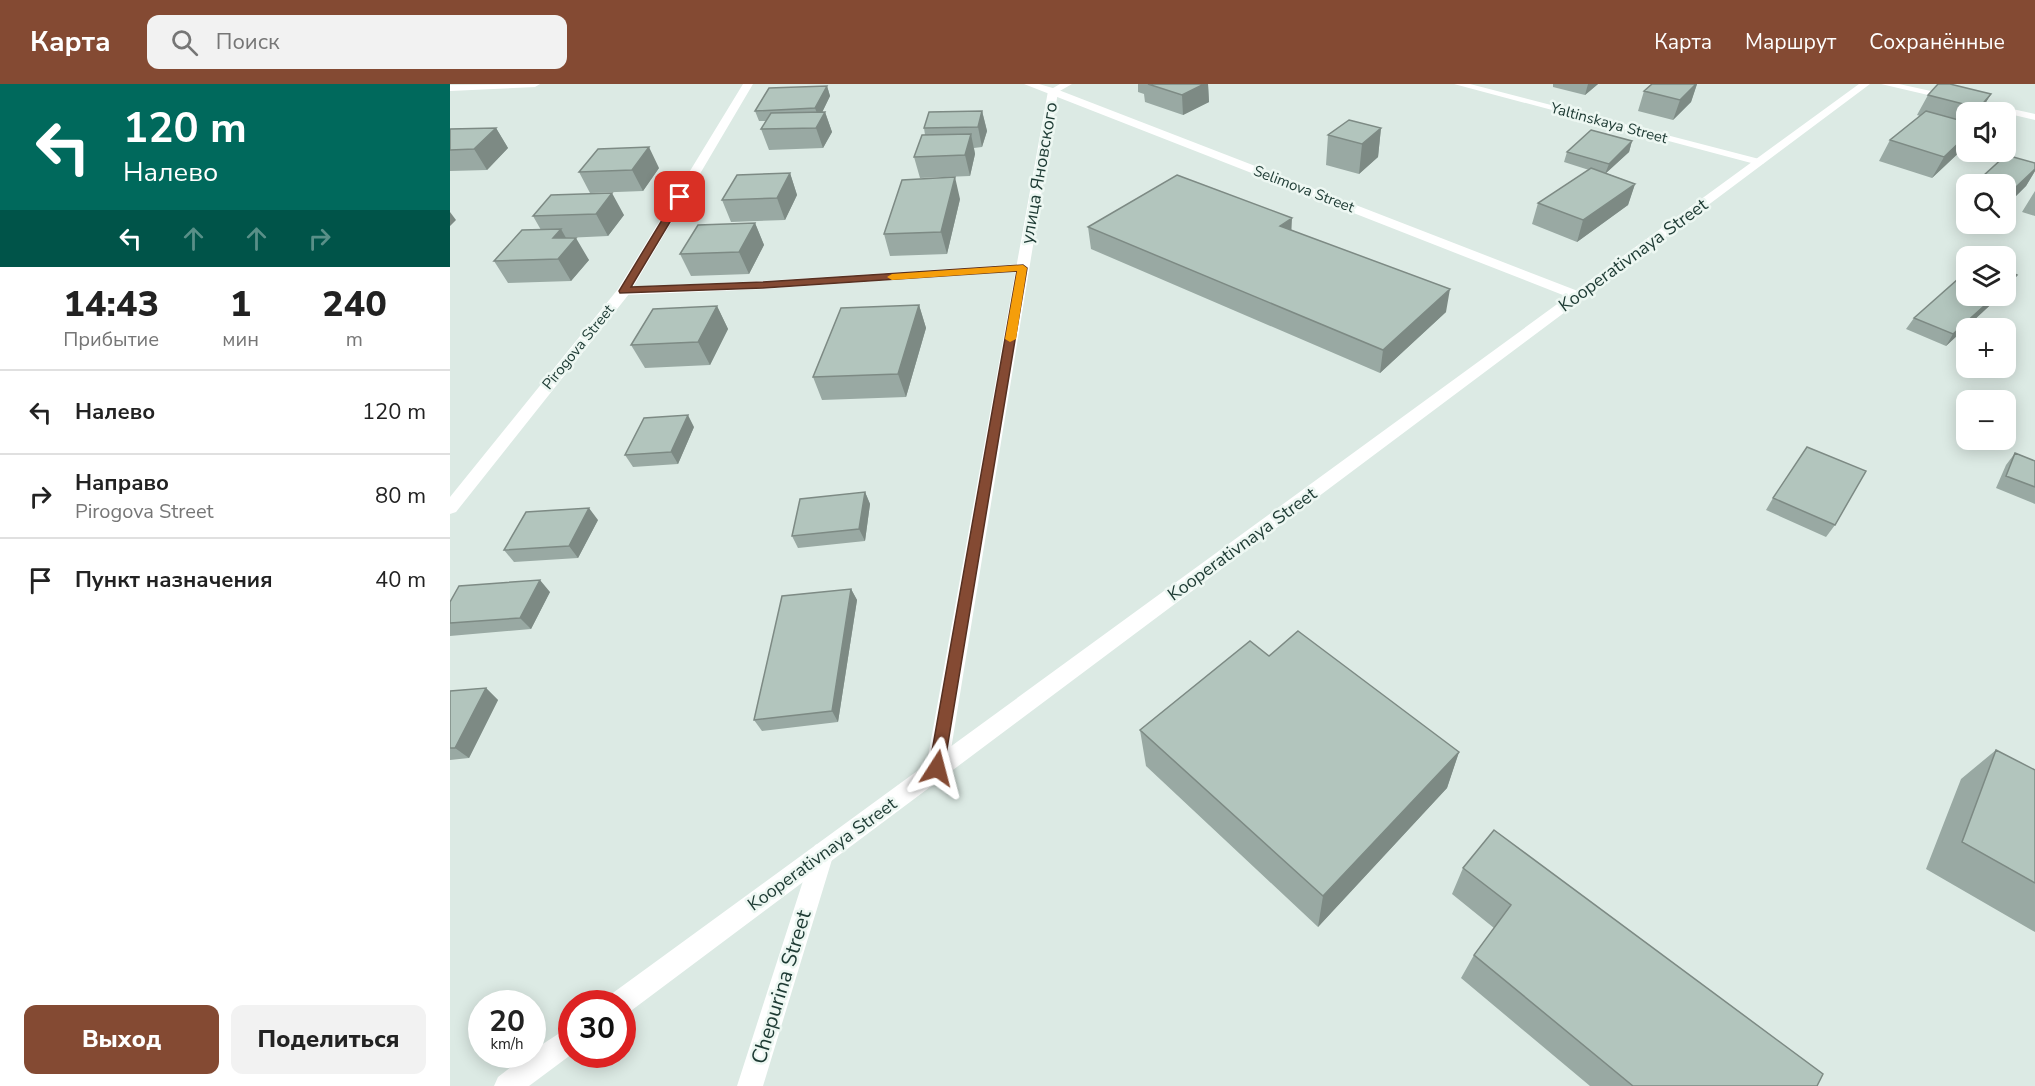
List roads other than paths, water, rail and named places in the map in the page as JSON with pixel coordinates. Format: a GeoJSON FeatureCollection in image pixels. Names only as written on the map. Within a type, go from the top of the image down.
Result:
{"type":"FeatureCollection","features":[{"type":"Feature","properties":{"kind":"street"},"geometry":{"type":"LineString","coordinates":[[450,88],[535,84]]}},
{"type":"Feature","properties":{"kind":"street","name":"Pirogova Street"},"geometry":{"type":"LineString","coordinates":[[450,508],[624,291],[748,84]]}},
{"type":"Feature","properties":{"kind":"street","name":"Selimova Street"},"geometry":{"type":"LineString","coordinates":[[1029,84],[1053,91],[1578,296]]}},
{"type":"Feature","properties":{"kind":"street","name":"улица Яновского"},"geometry":{"type":"LineString","coordinates":[[937,768],[1053,91],[1067,84]]}},
{"type":"Feature","properties":{"kind":"street","name":"Yaltinskaya Street"},"geometry":{"type":"LineString","coordinates":[[1459,84],[1759,162]]}},
{"type":"Feature","properties":{"kind":"street","name":"Kooperativnaya Street"},"geometry":{"type":"LineString","coordinates":[[636,991],[1865,84]]}},
{"type":"Feature","properties":{"kind":"street"},"geometry":{"type":"LineString","coordinates":[[1886,84],[2035,117]]}},
{"type":"Feature","properties":{"kind":"street"},"geometry":{"type":"LineString","coordinates":[[624,291],[763,285],[1023,268]]}},
{"type":"Feature","properties":{"kind":"street","name":"Chepurina Street"},"geometry":{"type":"LineString","coordinates":[[750,1086],[823,853]]}},
{"type":"Feature","properties":{"kind":"street"},"geometry":{"type":"LineString","coordinates":[[507,1086],[558,1048]]}}]}
